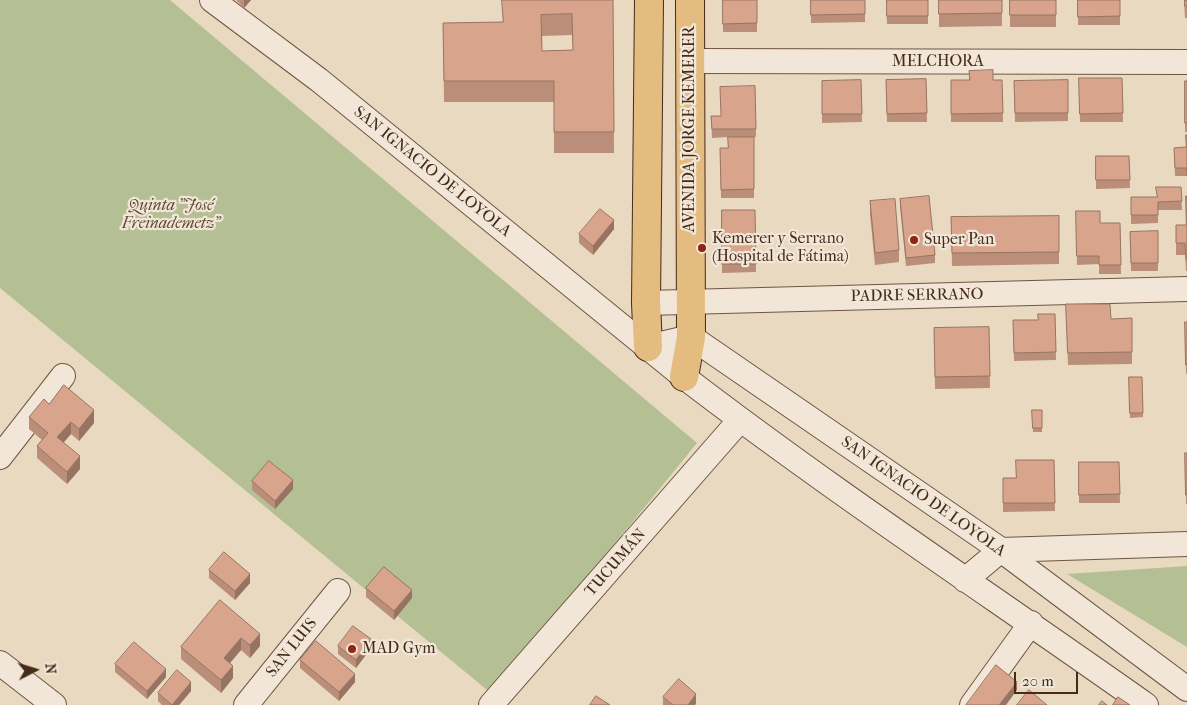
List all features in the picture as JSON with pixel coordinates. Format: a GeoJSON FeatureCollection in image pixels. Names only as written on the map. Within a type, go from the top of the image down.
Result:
{"type":"FeatureCollection","features":[{"type":"Feature","properties":{"kind":"main road"},"geometry":{"type":"LineString","coordinates":[[648,0],[646,303],[648,348]]}},
{"type":"Feature","properties":{"kind":"main road","name":"AVENIDA JORGE KEMERER"},"geometry":{"type":"LineString","coordinates":[[684,377],[691,337],[690,0]]}},
{"type":"Feature","properties":{"kind":"street","name":"SAN IGNACIO DE LOYOLA"},"geometry":{"type":"LineString","coordinates":[[212,0],[319,80],[648,348],[740,420],[1146,705]]}},
{"type":"Feature","properties":{"kind":"street","name":"MELCHORA"},"geometry":{"type":"LineString","coordinates":[[690,61],[1187,62]]}},
{"type":"Feature","properties":{"kind":"street","name":"PADRE SERRANO"},"geometry":{"type":"LineString","coordinates":[[646,303],[1187,289]]}},
{"type":"Feature","properties":{"kind":"street","name":"SAN IGNACIO DE LOYOLA"},"geometry":{"type":"LineString","coordinates":[[691,337],[1001,550],[1187,689]]}},
{"type":"Feature","properties":{"kind":"street"},"geometry":{"type":"LineString","coordinates":[[648,348],[691,337]]}},
{"type":"Feature","properties":{"kind":"street"},"geometry":{"type":"LineString","coordinates":[[0,457],[63,376]]}},
{"type":"Feature","properties":{"kind":"street","name":"TUCUMÁN"},"geometry":{"type":"LineString","coordinates":[[491,705],[740,420]]}},
{"type":"Feature","properties":{"kind":"street"},"geometry":{"type":"LineString","coordinates":[[966,580],[1001,550],[1187,544]]}},
{"type":"Feature","properties":{"kind":"street","name":"SAN LUIS"},"geometry":{"type":"LineString","coordinates":[[246,705],[338,591]]}},
{"type":"Feature","properties":{"kind":"street"},"geometry":{"type":"LineString","coordinates":[[972,705],[1031,623]]}},
{"type":"Feature","properties":{"kind":"street"},"geometry":{"type":"LineString","coordinates":[[0,663],[54,705]]}},
{"type":"Feature","properties":{"kind":"green space","name":"Quinta \"José Freinademetz\""},"geometry":{"type":"Polygon","coordinates":[[[0,0],[170,0],[697,443],[492,694],[0,288],[0,0]]]}},
{"type":"Feature","properties":{"kind":"green space"},"geometry":{"type":"Polygon","coordinates":[[[1187,566],[1187,647],[1067,574],[1187,566]]]}},
{"type":"Feature","properties":{"kind":"building"},"geometry":{"type":"Polygon","coordinates":[[[502,0],[613,0],[614,132],[554,132],[554,81],[444,81],[443,23],[503,22],[502,0]],[[572,14],[541,15],[542,51],[573,50],[572,14]]]}},
{"type":"Feature","properties":{"kind":"building"},"geometry":{"type":"Polygon","coordinates":[[[723,0],[757,0],[757,23],[723,24],[723,0]]]}},
{"type":"Feature","properties":{"kind":"building"},"geometry":{"type":"Polygon","coordinates":[[[811,0],[865,0],[865,14],[811,15],[811,0]]]}},
{"type":"Feature","properties":{"kind":"building"},"geometry":{"type":"Polygon","coordinates":[[[887,0],[928,0],[928,16],[887,16],[887,0]]]}},
{"type":"Feature","properties":{"kind":"building"},"geometry":{"type":"Polygon","coordinates":[[[939,0],[1002,0],[1002,13],[939,14],[939,0]]]}},
{"type":"Feature","properties":{"kind":"building"},"geometry":{"type":"Polygon","coordinates":[[[1010,0],[1056,0],[1056,15],[1010,15],[1010,0]]]}},
{"type":"Feature","properties":{"kind":"building"},"geometry":{"type":"Polygon","coordinates":[[[1078,0],[1120,0],[1120,16],[1078,17],[1078,0]]]}},
{"type":"Feature","properties":{"kind":"building"},"geometry":{"type":"Polygon","coordinates":[[[993,70],[993,80],[1002,80],[1003,113],[951,114],[951,80],[970,80],[969,71],[993,70]]]}},
{"type":"Feature","properties":{"kind":"building"},"geometry":{"type":"Polygon","coordinates":[[[1079,78],[1122,78],[1123,113],[1080,114],[1079,78]]]}},
{"type":"Feature","properties":{"kind":"building"},"geometry":{"type":"Polygon","coordinates":[[[926,79],[927,113],[887,114],[886,80],[926,79]]]}},
{"type":"Feature","properties":{"kind":"building"},"geometry":{"type":"Polygon","coordinates":[[[861,80],[862,114],[822,114],[822,81],[861,80]]]}},
{"type":"Feature","properties":{"kind":"building"},"geometry":{"type":"Polygon","coordinates":[[[1068,80],[1068,113],[1015,113],[1014,81],[1068,80]]]}},
{"type":"Feature","properties":{"kind":"building"},"geometry":{"type":"Polygon","coordinates":[[[1185,81],[1187,81],[1187,123],[1185,123],[1185,81]]]}},
{"type":"Feature","properties":{"kind":"building"},"geometry":{"type":"Polygon","coordinates":[[[755,86],[756,129],[712,129],[711,116],[721,116],[720,87],[755,86]]]}},
{"type":"Feature","properties":{"kind":"building"},"geometry":{"type":"Polygon","coordinates":[[[1186,135],[1187,168],[1175,168],[1174,148],[1186,147],[1186,135]]]}},
{"type":"Feature","properties":{"kind":"building"},"geometry":{"type":"Polygon","coordinates":[[[728,137],[754,137],[754,189],[721,190],[720,148],[728,148],[728,137]]]}},
{"type":"Feature","properties":{"kind":"building"},"geometry":{"type":"Polygon","coordinates":[[[1096,156],[1129,156],[1130,180],[1096,180],[1096,156]]]}},
{"type":"Feature","properties":{"kind":"building"},"geometry":{"type":"Polygon","coordinates":[[[1156,187],[1181,187],[1182,201],[1158,202],[1158,215],[1131,215],[1131,197],[1157,197],[1156,187]]]}},
{"type":"Feature","properties":{"kind":"building"},"geometry":{"type":"Polygon","coordinates":[[[929,196],[935,255],[906,258],[900,199],[929,196]]]}},
{"type":"Feature","properties":{"kind":"building"},"geometry":{"type":"Polygon","coordinates":[[[1186,196],[1187,259],[1185,243],[1176,243],[1176,225],[1186,225],[1186,196]]]}},
{"type":"Feature","properties":{"kind":"building"},"geometry":{"type":"Polygon","coordinates":[[[895,199],[899,250],[875,253],[870,201],[895,199]]]}},
{"type":"Feature","properties":{"kind":"building"},"geometry":{"type":"Polygon","coordinates":[[[600,209],[614,220],[593,246],[579,234],[600,209]]]}},
{"type":"Feature","properties":{"kind":"building"},"geometry":{"type":"Polygon","coordinates":[[[722,210],[755,210],[756,264],[722,264],[722,210]]]}},
{"type":"Feature","properties":{"kind":"building"},"geometry":{"type":"Polygon","coordinates":[[[1076,211],[1100,211],[1100,223],[1120,223],[1121,265],[1099,265],[1099,256],[1077,256],[1076,211]]]}},
{"type":"Feature","properties":{"kind":"building"},"geometry":{"type":"Polygon","coordinates":[[[1059,216],[1059,252],[952,253],[951,217],[1059,216]]]}},
{"type":"Feature","properties":{"kind":"building"},"geometry":{"type":"Polygon","coordinates":[[[1158,231],[1158,263],[1131,263],[1130,232],[1158,231]]]}},
{"type":"Feature","properties":{"kind":"building"},"geometry":{"type":"Polygon","coordinates":[[[1066,304],[1110,304],[1111,319],[1132,318],[1132,352],[1068,353],[1066,304]]]}},
{"type":"Feature","properties":{"kind":"building"},"geometry":{"type":"Polygon","coordinates":[[[1038,314],[1055,314],[1056,352],[1014,353],[1013,320],[1038,320],[1038,314]]]}},
{"type":"Feature","properties":{"kind":"building"},"geometry":{"type":"Polygon","coordinates":[[[1185,322],[1187,322],[1187,365],[1186,365],[1185,322]]]}},
{"type":"Feature","properties":{"kind":"building"},"geometry":{"type":"Polygon","coordinates":[[[989,327],[990,376],[935,377],[934,328],[989,327]]]}},
{"type":"Feature","properties":{"kind":"building"},"geometry":{"type":"Polygon","coordinates":[[[1129,377],[1142,377],[1143,413],[1130,413],[1129,377]]]}},
{"type":"Feature","properties":{"kind":"building"},"geometry":{"type":"Polygon","coordinates":[[[64,385],[94,410],[79,429],[71,422],[57,437],[80,456],[67,472],[37,446],[48,433],[29,417],[44,399],[49,404],[64,385]]]}},
{"type":"Feature","properties":{"kind":"building"},"geometry":{"type":"Polygon","coordinates":[[[1032,410],[1042,410],[1042,428],[1033,428],[1032,410]]]}},
{"type":"Feature","properties":{"kind":"building"},"geometry":{"type":"Polygon","coordinates":[[[1185,453],[1187,453],[1187,495],[1186,495],[1185,453]]]}},
{"type":"Feature","properties":{"kind":"building"},"geometry":{"type":"Polygon","coordinates":[[[1016,460],[1054,460],[1055,503],[1003,503],[1003,478],[1016,478],[1016,460]]]}},
{"type":"Feature","properties":{"kind":"building"},"geometry":{"type":"Polygon","coordinates":[[[269,461],[293,480],[275,501],[252,481],[269,461]]]}},
{"type":"Feature","properties":{"kind":"building"},"geometry":{"type":"Polygon","coordinates":[[[1079,462],[1119,462],[1120,494],[1079,495],[1079,462]]]}},
{"type":"Feature","properties":{"kind":"building"},"geometry":{"type":"Polygon","coordinates":[[[224,552],[250,574],[235,591],[209,570],[224,552]]]}},
{"type":"Feature","properties":{"kind":"building"},"geometry":{"type":"Polygon","coordinates":[[[384,567],[412,590],[394,611],[366,588],[384,567]]]}},
{"type":"Feature","properties":{"kind":"building"},"geometry":{"type":"Polygon","coordinates":[[[220,600],[260,634],[250,645],[241,638],[224,658],[233,666],[221,680],[181,647],[220,600]]]}},
{"type":"Feature","properties":{"kind":"building"},"geometry":{"type":"Polygon","coordinates":[[[353,626],[371,639],[356,660],[338,646],[353,626]]]}},
{"type":"Feature","properties":{"kind":"building"},"geometry":{"type":"Polygon","coordinates":[[[316,641],[355,674],[339,692],[300,660],[316,641]]]}},
{"type":"Feature","properties":{"kind":"building"},"geometry":{"type":"Polygon","coordinates":[[[134,642],[166,669],[147,691],[115,664],[134,642]]]}},
{"type":"Feature","properties":{"kind":"building"},"geometry":{"type":"Polygon","coordinates":[[[996,665],[1017,682],[999,705],[966,705],[996,665]]]}},
{"type":"Feature","properties":{"kind":"building"},"geometry":{"type":"Polygon","coordinates":[[[177,670],[191,682],[172,705],[158,693],[177,670]]]}},
{"type":"Feature","properties":{"kind":"building"},"geometry":{"type":"Polygon","coordinates":[[[679,679],[696,694],[688,705],[673,705],[663,697],[679,679]]]}},
{"type":"Feature","properties":{"kind":"building"},"geometry":{"type":"Polygon","coordinates":[[[1029,690],[1047,705],[1017,705],[1029,690]]]}},
{"type":"Feature","properties":{"kind":"building"},"geometry":{"type":"Polygon","coordinates":[[[596,696],[610,705],[590,705],[596,696]]]}},
{"type":"Feature","properties":{"kind":"building"},"geometry":{"type":"Polygon","coordinates":[[[1118,697],[1130,705],[1113,705],[1118,697]]]}},
{"type":"Feature","properties":{"kind":"building"},"geometry":{"type":"Polygon","coordinates":[[[1102,701],[1107,705],[1099,705],[1102,701]]]}},
{"type":"Feature","properties":{"kind":"place","name":"Super Pan"},"geometry":{"type":"Point","coordinates":[914,240]}},
{"type":"Feature","properties":{"kind":"place","name":"Kemerer y Serrano (Hospital de Fátima)"},"geometry":{"type":"Point","coordinates":[702,248]}},
{"type":"Feature","properties":{"kind":"place","name":"MAD Gym"},"geometry":{"type":"Point","coordinates":[352,649]}}]}
